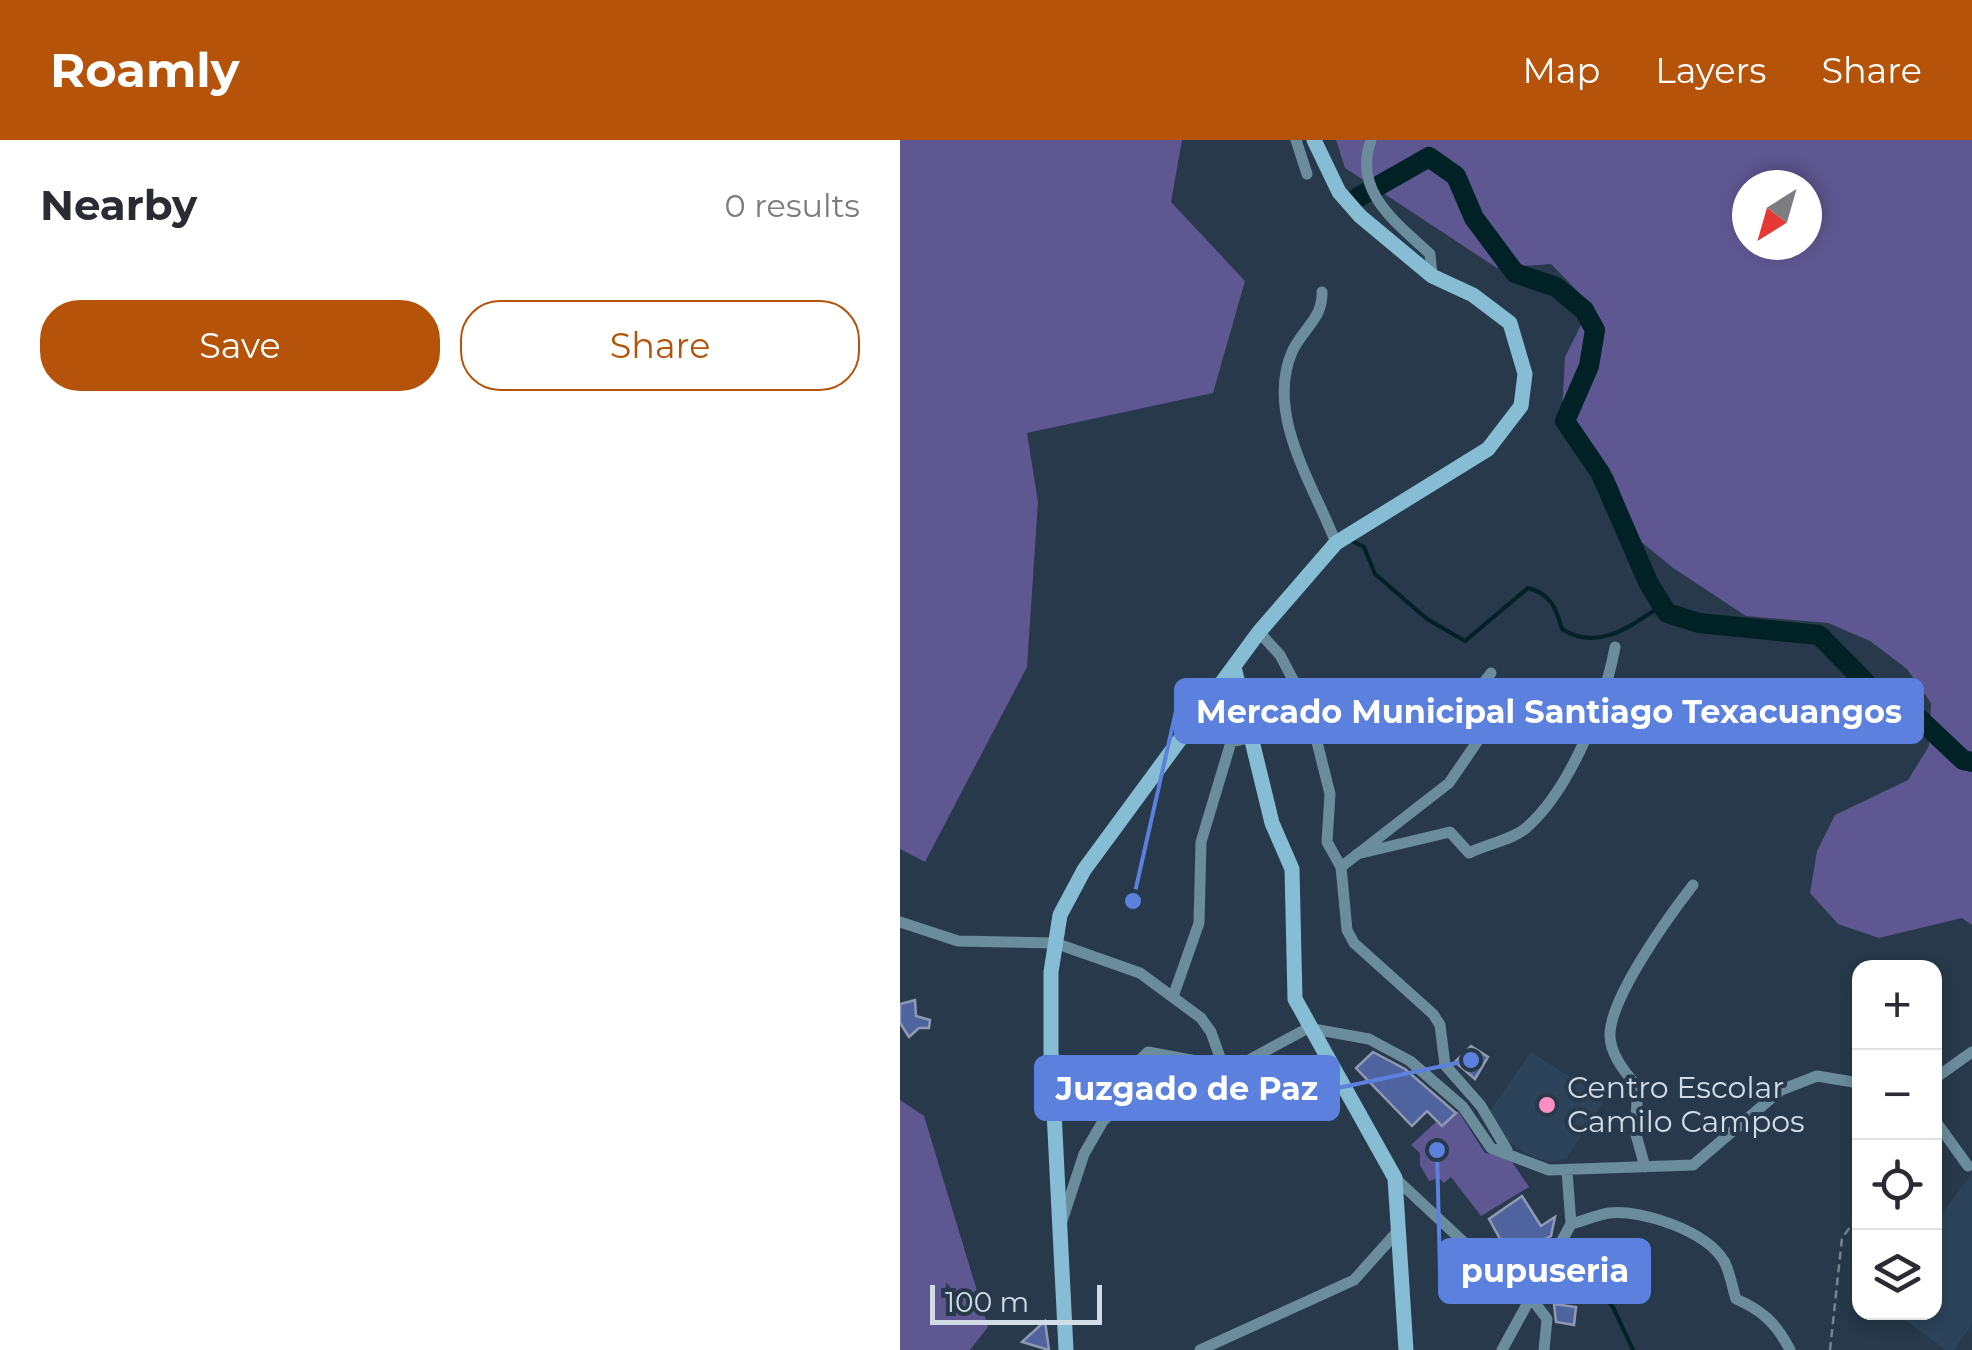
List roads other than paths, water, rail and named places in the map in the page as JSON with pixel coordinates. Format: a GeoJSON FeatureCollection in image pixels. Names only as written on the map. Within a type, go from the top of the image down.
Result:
{"type":"FeatureCollection","features":[{"type":"Feature","properties":{"kind":"street"},"geometry":{"type":"LineString","coordinates":[[1296,140],[1308,174]]}},
{"type":"Feature","properties":{"kind":"street"},"geometry":{"type":"LineString","coordinates":[[1066,1350],[1051,1052],[1055,943],[1060,915],[1084,870],[1259,632],[1336,543],[1488,450],[1522,406],[1525,374],[1510,323],[1473,295],[1432,276],[1339,192],[1314,140]]}},
{"type":"Feature","properties":{"kind":"street"},"geometry":{"type":"LineString","coordinates":[[1371,140],[1365,172],[1371,188],[1381,208],[1430,254],[1432,276]]}},
{"type":"Feature","properties":{"kind":"street"},"geometry":{"type":"LineString","coordinates":[[1322,292],[1323,306],[1292,350],[1284,396],[1294,442],[1336,543]]}},
{"type":"Feature","properties":{"kind":"street"},"geometry":{"type":"LineString","coordinates":[[1259,632],[1280,655],[1309,710],[1330,794],[1327,842],[1341,867],[1347,930],[1354,943],[1433,1014],[1440,1025],[1445,1065],[1481,1106],[1509,1152]]}},
{"type":"Feature","properties":{"kind":"street"},"geometry":{"type":"LineString","coordinates":[[1357,854],[1450,832],[1469,853],[1522,832],[1577,756],[1610,677],[1616,647]]}},
{"type":"Feature","properties":{"kind":"street"},"geometry":{"type":"LineString","coordinates":[[1234,667],[1272,823],[1292,869],[1292,971],[1295,999],[1308,1028],[1395,1178],[1485,1262],[1541,1283]]}},
{"type":"Feature","properties":{"kind":"street"},"geometry":{"type":"LineString","coordinates":[[1341,867],[1456,774],[1490,723],[1481,686],[1491,673]]}},
{"type":"Feature","properties":{"kind":"street"},"geometry":{"type":"LineString","coordinates":[[1174,994],[1199,923],[1202,842],[1224,758],[1231,742],[1249,738]]}},
{"type":"Feature","properties":{"kind":"street"},"geometry":{"type":"LineString","coordinates":[[1645,1167],[1635,1131],[1638,1088],[1623,1069],[1610,1036],[1648,941],[1692,884]]}},
{"type":"Feature","properties":{"kind":"street"},"geometry":{"type":"LineString","coordinates":[[900,922],[958,941],[1055,943],[1140,973],[1174,994],[1211,1032],[1223,1066]]}},
{"type":"Feature","properties":{"kind":"street"},"geometry":{"type":"LineString","coordinates":[[1060,1230],[1084,1154],[1103,1121],[1121,1103],[1140,1057],[1162,1051],[1223,1066],[1246,1064],[1308,1028],[1356,1035],[1398,1053],[1472,1115],[1491,1148],[1509,1152],[1533,1165],[1566,1170],[1693,1166],[1767,1098],[1816,1076],[1852,1082]]}},
{"type":"Feature","properties":{"kind":"street"},"geometry":{"type":"LineString","coordinates":[[1942,1073],[1972,1052]]}},
{"type":"Feature","properties":{"kind":"street"},"geometry":{"type":"LineString","coordinates":[[1942,1131],[1968,1166]]}},
{"type":"Feature","properties":{"kind":"street"},"geometry":{"type":"LineString","coordinates":[[1502,1350],[1571,1224],[1566,1170]]}},
{"type":"Feature","properties":{"kind":"street"},"geometry":{"type":"LineString","coordinates":[[1395,1178],[1406,1350]]}},
{"type":"Feature","properties":{"kind":"street"},"geometry":{"type":"LineString","coordinates":[[1571,1224],[1612,1212],[1656,1220],[1684,1231],[1716,1250],[1726,1264],[1736,1299],[1759,1309],[1781,1331],[1790,1350]]}},
{"type":"Feature","properties":{"kind":"street"},"geometry":{"type":"LineString","coordinates":[[1200,1350],[1354,1280],[1397,1232]]}},
{"type":"Feature","properties":{"kind":"street"},"geometry":{"type":"LineString","coordinates":[[1532,1299],[1546,1319],[1544,1350]]}},
{"type":"Feature","properties":{"kind":"waterway"},"geometry":{"type":"LineString","coordinates":[[1357,198],[1429,157],[1456,176],[1474,218],[1515,273],[1556,287],[1584,310],[1595,330],[1589,366],[1565,421],[1601,474],[1649,584],[1667,613],[1699,623],[1819,635],[1876,693],[1910,710],[1963,760],[1972,762]]}},
{"type":"Feature","properties":{"kind":"waterway"},"geometry":{"type":"LineString","coordinates":[[1350,540],[1364,547],[1375,574],[1427,619],[1465,641],[1528,588],[1551,603],[1562,629],[1588,638],[1614,634],[1662,605]]}},
{"type":"Feature","properties":{"kind":"waterway"},"geometry":{"type":"LineString","coordinates":[[1576,1299],[1605,1298],[1633,1350]]}},
{"type":"Feature","properties":{"kind":"place","name":"Mercado Municipal Santiago Texacuangos"},"geometry":{"type":"Point","coordinates":[1133,901]}},
{"type":"Feature","properties":{"kind":"place","name":"Juzgado de Paz"},"geometry":{"type":"Point","coordinates":[1471,1060]}},
{"type":"Feature","properties":{"kind":"place","name":"Centro Escolar Camilo Campos"},"geometry":{"type":"Point","coordinates":[1547,1105]}},
{"type":"Feature","properties":{"kind":"place","name":"pupuseria"},"geometry":{"type":"Point","coordinates":[1437,1150]}}]}
